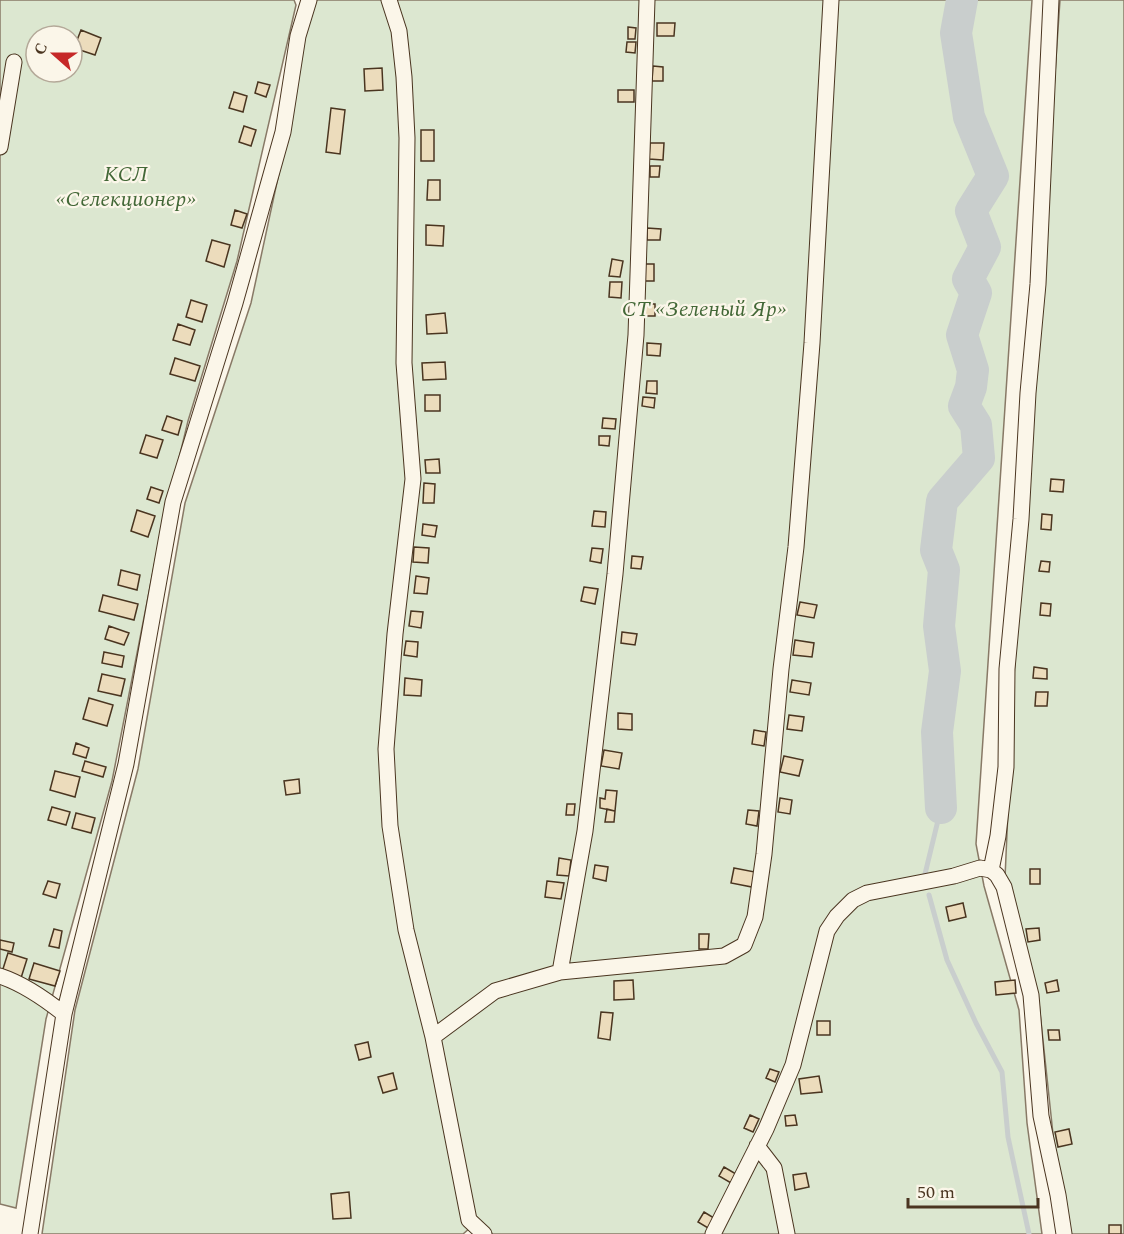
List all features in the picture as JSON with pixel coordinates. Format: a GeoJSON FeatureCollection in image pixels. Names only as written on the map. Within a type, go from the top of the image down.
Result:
{"type":"FeatureCollection","features":[{"type":"Feature","properties":{"kind":"street"},"geometry":{"type":"LineString","coordinates":[[30,1234],[64,1014],[126,765],[173,502],[235,303],[283,132],[298,36],[309,0]]}},
{"type":"Feature","properties":{"kind":"street"},"geometry":{"type":"LineString","coordinates":[[389,0],[399,31],[407,138],[404,363],[412,479],[395,634],[386,749],[390,826],[406,930],[433,1037],[469,1220],[484,1234]]}},
{"type":"Feature","properties":{"kind":"street"},"geometry":{"type":"LineString","coordinates":[[560,972],[585,831],[615,574],[636,335],[647,0]]}},
{"type":"Feature","properties":{"kind":"street"},"geometry":{"type":"LineString","coordinates":[[433,1037],[495,991],[560,972],[724,956],[744,945],[755,917],[764,854],[781,669],[796,547],[812,343],[831,0]]}},
{"type":"Feature","properties":{"kind":"street"},"geometry":{"type":"LineString","coordinates":[[991,870],[998,836],[1006,768],[1007,669],[1038,284],[1051,0]]}},
{"type":"Feature","properties":{"kind":"street"},"geometry":{"type":"LineString","coordinates":[[0,147],[14,62]]}},
{"type":"Feature","properties":{"kind":"street"},"geometry":{"type":"LineString","coordinates":[[713,1234],[757,1146],[793,1065],[827,931],[837,916],[853,900],[867,893],[954,876],[981,868],[991,870],[998,875],[1004,886],[1031,994],[1041,1116],[1064,1234]]}},
{"type":"Feature","properties":{"kind":"street"},"geometry":{"type":"LineString","coordinates":[[0,976],[18,982],[64,1014]]}},
{"type":"Feature","properties":{"kind":"street"},"geometry":{"type":"LineString","coordinates":[[757,1146],[774,1168],[787,1234]]}},
{"type":"Feature","properties":{"kind":"green space","name":"КСЛ «Селекционер»"},"geometry":{"type":"Polygon","coordinates":[[[0,0],[294,0],[296,5],[237,261],[188,421],[159,541],[112,781],[46,1019],[16,1208],[0,1204],[0,0]]]}},
{"type":"Feature","properties":{"kind":"green space","name":"СТ «Зеленый Яр»"},"geometry":{"type":"Polygon","coordinates":[[[309,0],[1032,0],[976,844],[984,886],[1019,1010],[1027,1123],[1042,1234],[493,1234],[478,1221],[463,1234],[42,1234],[75,1010],[138,769],[185,503],[251,303],[282,159],[309,0]]]}},
{"type":"Feature","properties":{"kind":"green space"},"geometry":{"type":"Polygon","coordinates":[[[1060,0],[1124,0],[1124,1234],[1071,1234],[1056,1162],[1039,1003],[1005,878],[1014,676],[1060,0]]]}},
{"type":"Feature","properties":{"kind":"building"},"geometry":{"type":"Polygon","coordinates":[[[657,23],[675,23],[674,36],[657,36],[657,23]]]}},
{"type":"Feature","properties":{"kind":"building"},"geometry":{"type":"Polygon","coordinates":[[[628,27],[636,28],[635,39],[628,39],[628,27]]]}},
{"type":"Feature","properties":{"kind":"building"},"geometry":{"type":"Polygon","coordinates":[[[84,31],[101,38],[95,55],[84,51],[84,31]]]}},
{"type":"Feature","properties":{"kind":"building"},"geometry":{"type":"Polygon","coordinates":[[[627,42],[636,42],[635,53],[626,52],[627,42]]]}},
{"type":"Feature","properties":{"kind":"building"},"geometry":{"type":"Polygon","coordinates":[[[653,66],[663,67],[663,81],[652,81],[653,66]]]}},
{"type":"Feature","properties":{"kind":"building"},"geometry":{"type":"Polygon","coordinates":[[[382,68],[383,90],[365,91],[364,69],[382,68]]]}},
{"type":"Feature","properties":{"kind":"building"},"geometry":{"type":"Polygon","coordinates":[[[258,82],[270,85],[266,97],[255,93],[258,82]]]}},
{"type":"Feature","properties":{"kind":"building"},"geometry":{"type":"Polygon","coordinates":[[[618,90],[634,90],[634,102],[618,102],[618,90]]]}},
{"type":"Feature","properties":{"kind":"building"},"geometry":{"type":"Polygon","coordinates":[[[234,92],[247,96],[243,112],[229,108],[234,92]]]}},
{"type":"Feature","properties":{"kind":"building"},"geometry":{"type":"Polygon","coordinates":[[[331,108],[345,110],[340,154],[326,152],[331,108]]]}},
{"type":"Feature","properties":{"kind":"building"},"geometry":{"type":"Polygon","coordinates":[[[244,126],[256,130],[251,146],[239,142],[244,126]]]}},
{"type":"Feature","properties":{"kind":"building"},"geometry":{"type":"Polygon","coordinates":[[[421,130],[434,130],[434,161],[421,161],[421,130]]]}},
{"type":"Feature","properties":{"kind":"building"},"geometry":{"type":"Polygon","coordinates":[[[650,143],[664,143],[663,160],[649,159],[650,143]]]}},
{"type":"Feature","properties":{"kind":"building"},"geometry":{"type":"Polygon","coordinates":[[[650,166],[660,166],[659,177],[650,177],[650,166]]]}},
{"type":"Feature","properties":{"kind":"building"},"geometry":{"type":"Polygon","coordinates":[[[428,180],[440,180],[440,200],[427,200],[428,180]]]}},
{"type":"Feature","properties":{"kind":"building"},"geometry":{"type":"Polygon","coordinates":[[[235,210],[247,214],[242,228],[231,225],[235,210]]]}},
{"type":"Feature","properties":{"kind":"building"},"geometry":{"type":"Polygon","coordinates":[[[426,225],[444,226],[443,246],[426,245],[426,225]]]}},
{"type":"Feature","properties":{"kind":"building"},"geometry":{"type":"Polygon","coordinates":[[[647,228],[661,229],[660,240],[647,240],[647,228]]]}},
{"type":"Feature","properties":{"kind":"building"},"geometry":{"type":"Polygon","coordinates":[[[212,240],[230,245],[224,267],[206,261],[212,240]]]}},
{"type":"Feature","properties":{"kind":"building"},"geometry":{"type":"Polygon","coordinates":[[[612,259],[623,261],[620,277],[609,276],[612,259]]]}},
{"type":"Feature","properties":{"kind":"building"},"geometry":{"type":"Polygon","coordinates":[[[643,264],[654,264],[654,281],[644,281],[643,264]]]}},
{"type":"Feature","properties":{"kind":"building"},"geometry":{"type":"Polygon","coordinates":[[[610,282],[622,282],[621,298],[609,297],[610,282]]]}},
{"type":"Feature","properties":{"kind":"building"},"geometry":{"type":"Polygon","coordinates":[[[191,300],[207,305],[202,322],[186,317],[191,300]]]}},
{"type":"Feature","properties":{"kind":"building"},"geometry":{"type":"Polygon","coordinates":[[[644,304],[655,304],[655,316],[644,316],[644,304]]]}},
{"type":"Feature","properties":{"kind":"building"},"geometry":{"type":"Polygon","coordinates":[[[445,313],[447,333],[427,334],[426,315],[445,313]]]}},
{"type":"Feature","properties":{"kind":"building"},"geometry":{"type":"Polygon","coordinates":[[[178,324],[195,330],[190,345],[173,340],[178,324]]]}},
{"type":"Feature","properties":{"kind":"building"},"geometry":{"type":"Polygon","coordinates":[[[647,343],[661,344],[660,356],[647,355],[647,343]]]}},
{"type":"Feature","properties":{"kind":"building"},"geometry":{"type":"Polygon","coordinates":[[[175,358],[200,366],[195,381],[170,374],[175,358]]]}},
{"type":"Feature","properties":{"kind":"building"},"geometry":{"type":"Polygon","coordinates":[[[445,362],[446,379],[423,380],[422,363],[445,362]]]}},
{"type":"Feature","properties":{"kind":"building"},"geometry":{"type":"Polygon","coordinates":[[[647,381],[657,381],[657,394],[646,393],[647,381]]]}},
{"type":"Feature","properties":{"kind":"building"},"geometry":{"type":"Polygon","coordinates":[[[425,395],[440,395],[440,411],[425,411],[425,395]]]}},
{"type":"Feature","properties":{"kind":"building"},"geometry":{"type":"Polygon","coordinates":[[[643,397],[655,398],[654,408],[642,406],[643,397]]]}},
{"type":"Feature","properties":{"kind":"building"},"geometry":{"type":"Polygon","coordinates":[[[167,416],[182,421],[178,435],[162,430],[167,416]]]}},
{"type":"Feature","properties":{"kind":"building"},"geometry":{"type":"Polygon","coordinates":[[[603,418],[616,419],[615,429],[602,428],[603,418]]]}},
{"type":"Feature","properties":{"kind":"building"},"geometry":{"type":"Polygon","coordinates":[[[146,435],[163,440],[157,458],[140,453],[146,435]]]}},
{"type":"Feature","properties":{"kind":"building"},"geometry":{"type":"Polygon","coordinates":[[[599,436],[610,436],[609,446],[599,445],[599,436]]]}},
{"type":"Feature","properties":{"kind":"building"},"geometry":{"type":"Polygon","coordinates":[[[439,459],[440,473],[426,473],[425,460],[439,459]]]}},
{"type":"Feature","properties":{"kind":"building"},"geometry":{"type":"Polygon","coordinates":[[[1051,479],[1064,480],[1063,492],[1050,491],[1051,479]]]}},
{"type":"Feature","properties":{"kind":"building"},"geometry":{"type":"Polygon","coordinates":[[[424,483],[435,484],[434,503],[423,503],[424,483]]]}},
{"type":"Feature","properties":{"kind":"building"},"geometry":{"type":"Polygon","coordinates":[[[151,487],[163,491],[159,503],[147,499],[151,487]]]}},
{"type":"Feature","properties":{"kind":"building"},"geometry":{"type":"Polygon","coordinates":[[[137,510],[155,516],[148,537],[131,531],[137,510]]]}},
{"type":"Feature","properties":{"kind":"building"},"geometry":{"type":"Polygon","coordinates":[[[594,511],[606,512],[605,527],[592,526],[594,511]]]}},
{"type":"Feature","properties":{"kind":"building"},"geometry":{"type":"Polygon","coordinates":[[[1042,514],[1052,515],[1051,530],[1041,529],[1042,514]]]}},
{"type":"Feature","properties":{"kind":"building"},"geometry":{"type":"Polygon","coordinates":[[[423,524],[437,526],[435,537],[422,535],[423,524]]]}},
{"type":"Feature","properties":{"kind":"building"},"geometry":{"type":"Polygon","coordinates":[[[414,547],[429,548],[428,563],[413,562],[414,547]]]}},
{"type":"Feature","properties":{"kind":"building"},"geometry":{"type":"Polygon","coordinates":[[[592,548],[603,549],[601,563],[590,561],[592,548]]]}},
{"type":"Feature","properties":{"kind":"building"},"geometry":{"type":"Polygon","coordinates":[[[632,556],[643,557],[641,569],[631,568],[632,556]]]}},
{"type":"Feature","properties":{"kind":"building"},"geometry":{"type":"Polygon","coordinates":[[[1041,561],[1050,562],[1049,572],[1039,571],[1041,561]]]}},
{"type":"Feature","properties":{"kind":"building"},"geometry":{"type":"Polygon","coordinates":[[[121,570],[140,575],[137,590],[118,585],[121,570]]]}},
{"type":"Feature","properties":{"kind":"building"},"geometry":{"type":"Polygon","coordinates":[[[416,576],[429,578],[427,594],[414,593],[416,576]]]}},
{"type":"Feature","properties":{"kind":"building"},"geometry":{"type":"Polygon","coordinates":[[[584,587],[598,589],[595,604],[581,601],[584,587]]]}},
{"type":"Feature","properties":{"kind":"building"},"geometry":{"type":"Polygon","coordinates":[[[103,595],[138,604],[134,620],[99,611],[103,595]]]}},
{"type":"Feature","properties":{"kind":"building"},"geometry":{"type":"Polygon","coordinates":[[[800,602],[817,605],[814,618],[797,615],[800,602]]]}},
{"type":"Feature","properties":{"kind":"building"},"geometry":{"type":"Polygon","coordinates":[[[1041,603],[1051,604],[1050,616],[1040,615],[1041,603]]]}},
{"type":"Feature","properties":{"kind":"building"},"geometry":{"type":"Polygon","coordinates":[[[411,611],[423,612],[421,628],[409,626],[411,611]]]}},
{"type":"Feature","properties":{"kind":"building"},"geometry":{"type":"Polygon","coordinates":[[[109,626],[129,633],[124,645],[105,639],[109,626]]]}},
{"type":"Feature","properties":{"kind":"building"},"geometry":{"type":"Polygon","coordinates":[[[622,632],[637,634],[635,645],[621,643],[622,632]]]}},
{"type":"Feature","properties":{"kind":"building"},"geometry":{"type":"Polygon","coordinates":[[[795,640],[814,643],[812,657],[793,655],[795,640]]]}},
{"type":"Feature","properties":{"kind":"building"},"geometry":{"type":"Polygon","coordinates":[[[406,641],[418,642],[417,657],[404,655],[406,641]]]}},
{"type":"Feature","properties":{"kind":"building"},"geometry":{"type":"Polygon","coordinates":[[[104,652],[124,656],[122,667],[102,663],[104,652]]]}},
{"type":"Feature","properties":{"kind":"building"},"geometry":{"type":"Polygon","coordinates":[[[1034,667],[1047,669],[1047,679],[1033,678],[1034,667]]]}},
{"type":"Feature","properties":{"kind":"building"},"geometry":{"type":"Polygon","coordinates":[[[102,674],[125,679],[121,696],[98,691],[102,674]]]}},
{"type":"Feature","properties":{"kind":"building"},"geometry":{"type":"Polygon","coordinates":[[[405,678],[422,680],[421,696],[404,695],[405,678]]]}},
{"type":"Feature","properties":{"kind":"building"},"geometry":{"type":"Polygon","coordinates":[[[792,680],[811,683],[809,695],[790,692],[792,680]]]}},
{"type":"Feature","properties":{"kind":"building"},"geometry":{"type":"Polygon","coordinates":[[[1036,692],[1048,692],[1047,706],[1035,706],[1036,692]]]}},
{"type":"Feature","properties":{"kind":"building"},"geometry":{"type":"Polygon","coordinates":[[[89,698],[113,705],[107,726],[83,719],[89,698]]]}},
{"type":"Feature","properties":{"kind":"building"},"geometry":{"type":"Polygon","coordinates":[[[618,713],[632,714],[632,730],[618,729],[618,713]]]}},
{"type":"Feature","properties":{"kind":"building"},"geometry":{"type":"Polygon","coordinates":[[[789,715],[804,717],[802,731],[787,729],[789,715]]]}},
{"type":"Feature","properties":{"kind":"building"},"geometry":{"type":"Polygon","coordinates":[[[754,730],[766,732],[764,746],[752,744],[754,730]]]}},
{"type":"Feature","properties":{"kind":"building"},"geometry":{"type":"Polygon","coordinates":[[[76,743],[89,748],[86,758],[73,754],[76,743]]]}},
{"type":"Feature","properties":{"kind":"building"},"geometry":{"type":"Polygon","coordinates":[[[604,750],[622,753],[619,769],[601,766],[604,750]]]}},
{"type":"Feature","properties":{"kind":"building"},"geometry":{"type":"Polygon","coordinates":[[[784,756],[803,760],[799,776],[780,772],[784,756]]]}},
{"type":"Feature","properties":{"kind":"building"},"geometry":{"type":"Polygon","coordinates":[[[85,761],[106,767],[103,777],[82,771],[85,761]]]}},
{"type":"Feature","properties":{"kind":"building"},"geometry":{"type":"Polygon","coordinates":[[[55,771],[80,777],[75,797],[50,790],[55,771]]]}},
{"type":"Feature","properties":{"kind":"building"},"geometry":{"type":"Polygon","coordinates":[[[299,779],[300,793],[286,795],[284,781],[299,779]]]}},
{"type":"Feature","properties":{"kind":"building"},"geometry":{"type":"Polygon","coordinates":[[[606,790],[617,791],[615,811],[600,808],[600,798],[605,799],[606,790]]]}},
{"type":"Feature","properties":{"kind":"building"},"geometry":{"type":"Polygon","coordinates":[[[780,798],[792,800],[790,814],[778,812],[780,798]]]}},
{"type":"Feature","properties":{"kind":"building"},"geometry":{"type":"Polygon","coordinates":[[[567,804],[575,804],[574,815],[566,815],[567,804]]]}},
{"type":"Feature","properties":{"kind":"building"},"geometry":{"type":"Polygon","coordinates":[[[52,807],[70,812],[66,825],[48,820],[52,807]]]}},
{"type":"Feature","properties":{"kind":"building"},"geometry":{"type":"Polygon","coordinates":[[[607,809],[615,811],[614,822],[605,822],[607,809]]]}},
{"type":"Feature","properties":{"kind":"building"},"geometry":{"type":"Polygon","coordinates":[[[748,810],[759,811],[757,826],[746,824],[748,810]]]}},
{"type":"Feature","properties":{"kind":"building"},"geometry":{"type":"Polygon","coordinates":[[[76,813],[95,818],[91,833],[72,828],[76,813]]]}},
{"type":"Feature","properties":{"kind":"building"},"geometry":{"type":"Polygon","coordinates":[[[559,858],[571,860],[569,876],[557,875],[559,858]]]}},
{"type":"Feature","properties":{"kind":"building"},"geometry":{"type":"Polygon","coordinates":[[[595,865],[608,867],[606,881],[593,878],[595,865]]]}},
{"type":"Feature","properties":{"kind":"building"},"geometry":{"type":"Polygon","coordinates":[[[734,868],[755,872],[752,887],[731,883],[734,868]]]}},
{"type":"Feature","properties":{"kind":"building"},"geometry":{"type":"Polygon","coordinates":[[[1030,869],[1040,869],[1040,884],[1030,884],[1030,869]]]}},
{"type":"Feature","properties":{"kind":"building"},"geometry":{"type":"Polygon","coordinates":[[[48,881],[60,884],[56,898],[43,894],[48,881]]]}},
{"type":"Feature","properties":{"kind":"building"},"geometry":{"type":"Polygon","coordinates":[[[547,881],[564,883],[561,899],[545,897],[547,881]]]}},
{"type":"Feature","properties":{"kind":"building"},"geometry":{"type":"Polygon","coordinates":[[[963,903],[966,917],[949,921],[946,907],[963,903]]]}},
{"type":"Feature","properties":{"kind":"building"},"geometry":{"type":"Polygon","coordinates":[[[1039,928],[1040,940],[1028,942],[1026,929],[1039,928]]]}},
{"type":"Feature","properties":{"kind":"building"},"geometry":{"type":"Polygon","coordinates":[[[54,929],[62,931],[59,948],[49,946],[54,929]]]}},
{"type":"Feature","properties":{"kind":"building"},"geometry":{"type":"Polygon","coordinates":[[[699,934],[709,934],[708,949],[699,949],[699,934]]]}},
{"type":"Feature","properties":{"kind":"building"},"geometry":{"type":"Polygon","coordinates":[[[0,940],[14,943],[12,952],[0,949],[0,940]]]}},
{"type":"Feature","properties":{"kind":"building"},"geometry":{"type":"Polygon","coordinates":[[[8,953],[27,959],[21,978],[2,972],[8,953]]]}},
{"type":"Feature","properties":{"kind":"building"},"geometry":{"type":"Polygon","coordinates":[[[34,963],[60,971],[55,986],[29,979],[34,963]]]}},
{"type":"Feature","properties":{"kind":"building"},"geometry":{"type":"Polygon","coordinates":[[[633,980],[634,999],[614,1000],[614,981],[633,980]]]}},
{"type":"Feature","properties":{"kind":"building"},"geometry":{"type":"Polygon","coordinates":[[[1015,980],[1016,993],[996,995],[995,982],[1015,980]]]}},
{"type":"Feature","properties":{"kind":"building"},"geometry":{"type":"Polygon","coordinates":[[[1057,980],[1059,991],[1047,993],[1045,983],[1057,980]]]}},
{"type":"Feature","properties":{"kind":"building"},"geometry":{"type":"Polygon","coordinates":[[[601,1012],[613,1013],[610,1040],[598,1038],[601,1012]]]}},
{"type":"Feature","properties":{"kind":"building"},"geometry":{"type":"Polygon","coordinates":[[[817,1021],[830,1021],[830,1035],[817,1035],[817,1021]]]}},
{"type":"Feature","properties":{"kind":"building"},"geometry":{"type":"Polygon","coordinates":[[[1048,1030],[1059,1030],[1060,1040],[1049,1040],[1048,1030]]]}},
{"type":"Feature","properties":{"kind":"building"},"geometry":{"type":"Polygon","coordinates":[[[368,1042],[371,1057],[359,1060],[355,1045],[368,1042]]]}},
{"type":"Feature","properties":{"kind":"building"},"geometry":{"type":"Polygon","coordinates":[[[770,1069],[779,1072],[775,1082],[766,1078],[770,1069]]]}},
{"type":"Feature","properties":{"kind":"building"},"geometry":{"type":"Polygon","coordinates":[[[393,1073],[397,1089],[383,1093],[378,1077],[393,1073]]]}},
{"type":"Feature","properties":{"kind":"building"},"geometry":{"type":"Polygon","coordinates":[[[819,1076],[822,1092],[801,1094],[799,1079],[819,1076]]]}},
{"type":"Feature","properties":{"kind":"building"},"geometry":{"type":"Polygon","coordinates":[[[750,1115],[759,1119],[753,1132],[744,1128],[750,1115]]]}},
{"type":"Feature","properties":{"kind":"building"},"geometry":{"type":"Polygon","coordinates":[[[795,1115],[797,1125],[786,1126],[785,1116],[795,1115]]]}},
{"type":"Feature","properties":{"kind":"building"},"geometry":{"type":"Polygon","coordinates":[[[1069,1129],[1072,1144],[1058,1147],[1055,1132],[1069,1129]]]}},
{"type":"Feature","properties":{"kind":"building"},"geometry":{"type":"Polygon","coordinates":[[[724,1167],[736,1174],[731,1183],[719,1176],[724,1167]]]}},
{"type":"Feature","properties":{"kind":"building"},"geometry":{"type":"Polygon","coordinates":[[[806,1173],[809,1187],[795,1190],[793,1175],[806,1173]]]}},
{"type":"Feature","properties":{"kind":"building"},"geometry":{"type":"Polygon","coordinates":[[[349,1192],[351,1218],[333,1219],[331,1194],[349,1192]]]}},
{"type":"Feature","properties":{"kind":"building"},"geometry":{"type":"Polygon","coordinates":[[[704,1212],[714,1218],[708,1228],[698,1222],[704,1212]]]}},
{"type":"Feature","properties":{"kind":"building"},"geometry":{"type":"Polygon","coordinates":[[[1109,1225],[1121,1225],[1121,1234],[1109,1234],[1109,1225]]]}},
{"type":"Feature","properties":{"kind":"waterway"},"geometry":{"type":"LineString","coordinates":[[941,808],[937,732],[945,671],[939,626],[944,570],[936,550],[942,501],[979,458],[976,425],[964,406],[971,387],[973,370],[962,335],[976,293],[968,279],[985,247],[971,211],[993,176],[969,117],[956,33],[962,0]]}},
{"type":"Feature","properties":{"kind":"waterway"},"geometry":{"type":"LineString","coordinates":[[925,874],[941,808]]}},
{"type":"Feature","properties":{"kind":"waterway"},"geometry":{"type":"LineString","coordinates":[[929,895],[947,960],[1002,1072],[1008,1137],[1029,1234]]}}]}
